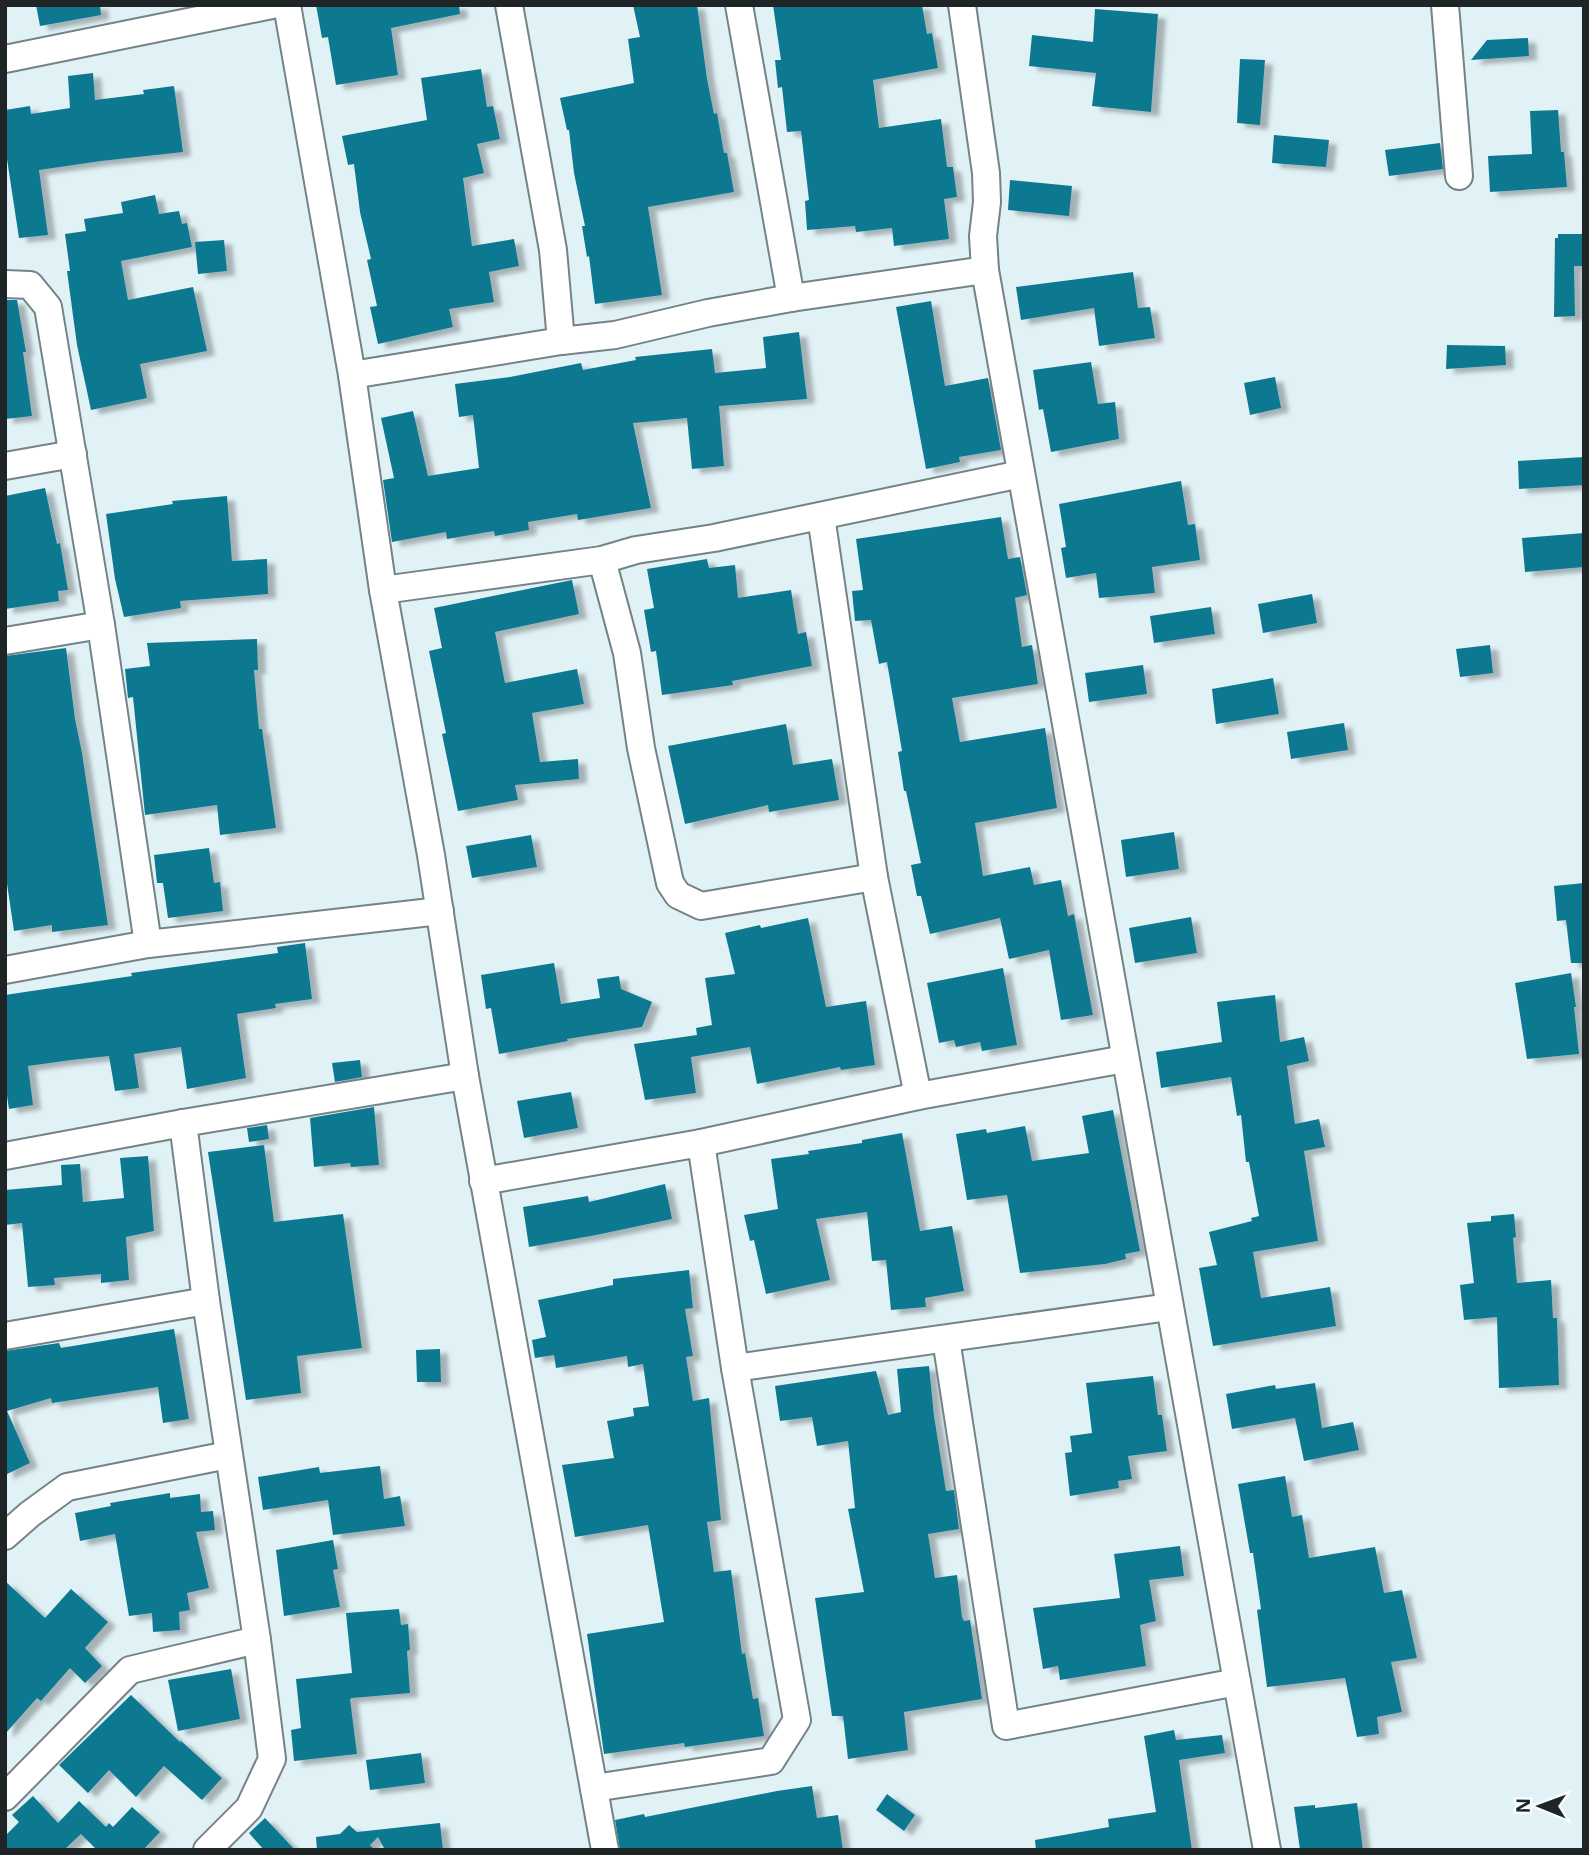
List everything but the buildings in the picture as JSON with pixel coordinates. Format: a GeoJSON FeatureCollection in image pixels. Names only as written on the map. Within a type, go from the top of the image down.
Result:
{"type":"FeatureCollection","features":[{"type":"Feature","properties":{"kind":"street"},"geometry":{"type":"LineString","coordinates":[[5,59],[272,5]]}},
{"type":"Feature","properties":{"kind":"street"},"geometry":{"type":"LineString","coordinates":[[287,5],[352,375],[383,590],[440,911],[465,1076],[605,1850]]}},
{"type":"Feature","properties":{"kind":"street"},"geometry":{"type":"LineString","coordinates":[[509,5],[553,250],[561,341]]}},
{"type":"Feature","properties":{"kind":"street"},"geometry":{"type":"LineString","coordinates":[[738,5],[791,298]]}},
{"type":"Feature","properties":{"kind":"street"},"geometry":{"type":"LineString","coordinates":[[962,5],[986,173],[987,202],[983,236],[985,270],[1266,1850]]}},
{"type":"Feature","properties":{"kind":"street"},"geometry":{"type":"LineString","coordinates":[[1445,5],[1459,176]]}},
{"type":"Feature","properties":{"kind":"street"},"geometry":{"type":"LineString","coordinates":[[352,375],[561,341],[615,335],[708,313],[791,298],[985,270]]}},
{"type":"Feature","properties":{"kind":"street"},"geometry":{"type":"LineString","coordinates":[[5,284],[30,285],[48,307],[101,625],[148,944]]}},
{"type":"Feature","properties":{"kind":"street"},"geometry":{"type":"LineString","coordinates":[[5,466],[73,454]]}},
{"type":"Feature","properties":{"kind":"street"},"geometry":{"type":"LineString","coordinates":[[383,590],[602,560],[636,550],[714,538],[1021,474]]}},
{"type":"Feature","properties":{"kind":"street"},"geometry":{"type":"LineString","coordinates":[[821,516],[874,877],[918,1096]]}},
{"type":"Feature","properties":{"kind":"street"},"geometry":{"type":"LineString","coordinates":[[602,560],[627,653],[641,748],[670,883],[678,895],[701,906],[874,877]]}},
{"type":"Feature","properties":{"kind":"street"},"geometry":{"type":"LineString","coordinates":[[5,642],[101,625]]}},
{"type":"Feature","properties":{"kind":"street"},"geometry":{"type":"LineString","coordinates":[[5,970],[148,944],[440,911]]}},
{"type":"Feature","properties":{"kind":"street"},"geometry":{"type":"LineString","coordinates":[[484,1181],[701,1143],[918,1096],[1125,1059]]}},
{"type":"Feature","properties":{"kind":"street"},"geometry":{"type":"LineString","coordinates":[[5,1156],[465,1076]]}},
{"type":"Feature","properties":{"kind":"street"},"geometry":{"type":"LineString","coordinates":[[183,1123],[272,1759],[249,1808],[207,1850]]}},
{"type":"Feature","properties":{"kind":"street"},"geometry":{"type":"LineString","coordinates":[[594,1788],[771,1761],[797,1720],[735,1368],[701,1143]]}},
{"type":"Feature","properties":{"kind":"street"},"geometry":{"type":"LineString","coordinates":[[5,1336],[206,1301]]}},
{"type":"Feature","properties":{"kind":"street"},"geometry":{"type":"LineString","coordinates":[[735,1368],[1169,1307]]}},
{"type":"Feature","properties":{"kind":"street"},"geometry":{"type":"LineString","coordinates":[[946,1339],[1006,1726],[1237,1682]]}},
{"type":"Feature","properties":{"kind":"street"},"geometry":{"type":"LineString","coordinates":[[5,1535],[68,1487],[228,1455]]}},
{"type":"Feature","properties":{"kind":"street"},"geometry":{"type":"LineString","coordinates":[[5,1797],[130,1670],[257,1640]]}}]}
